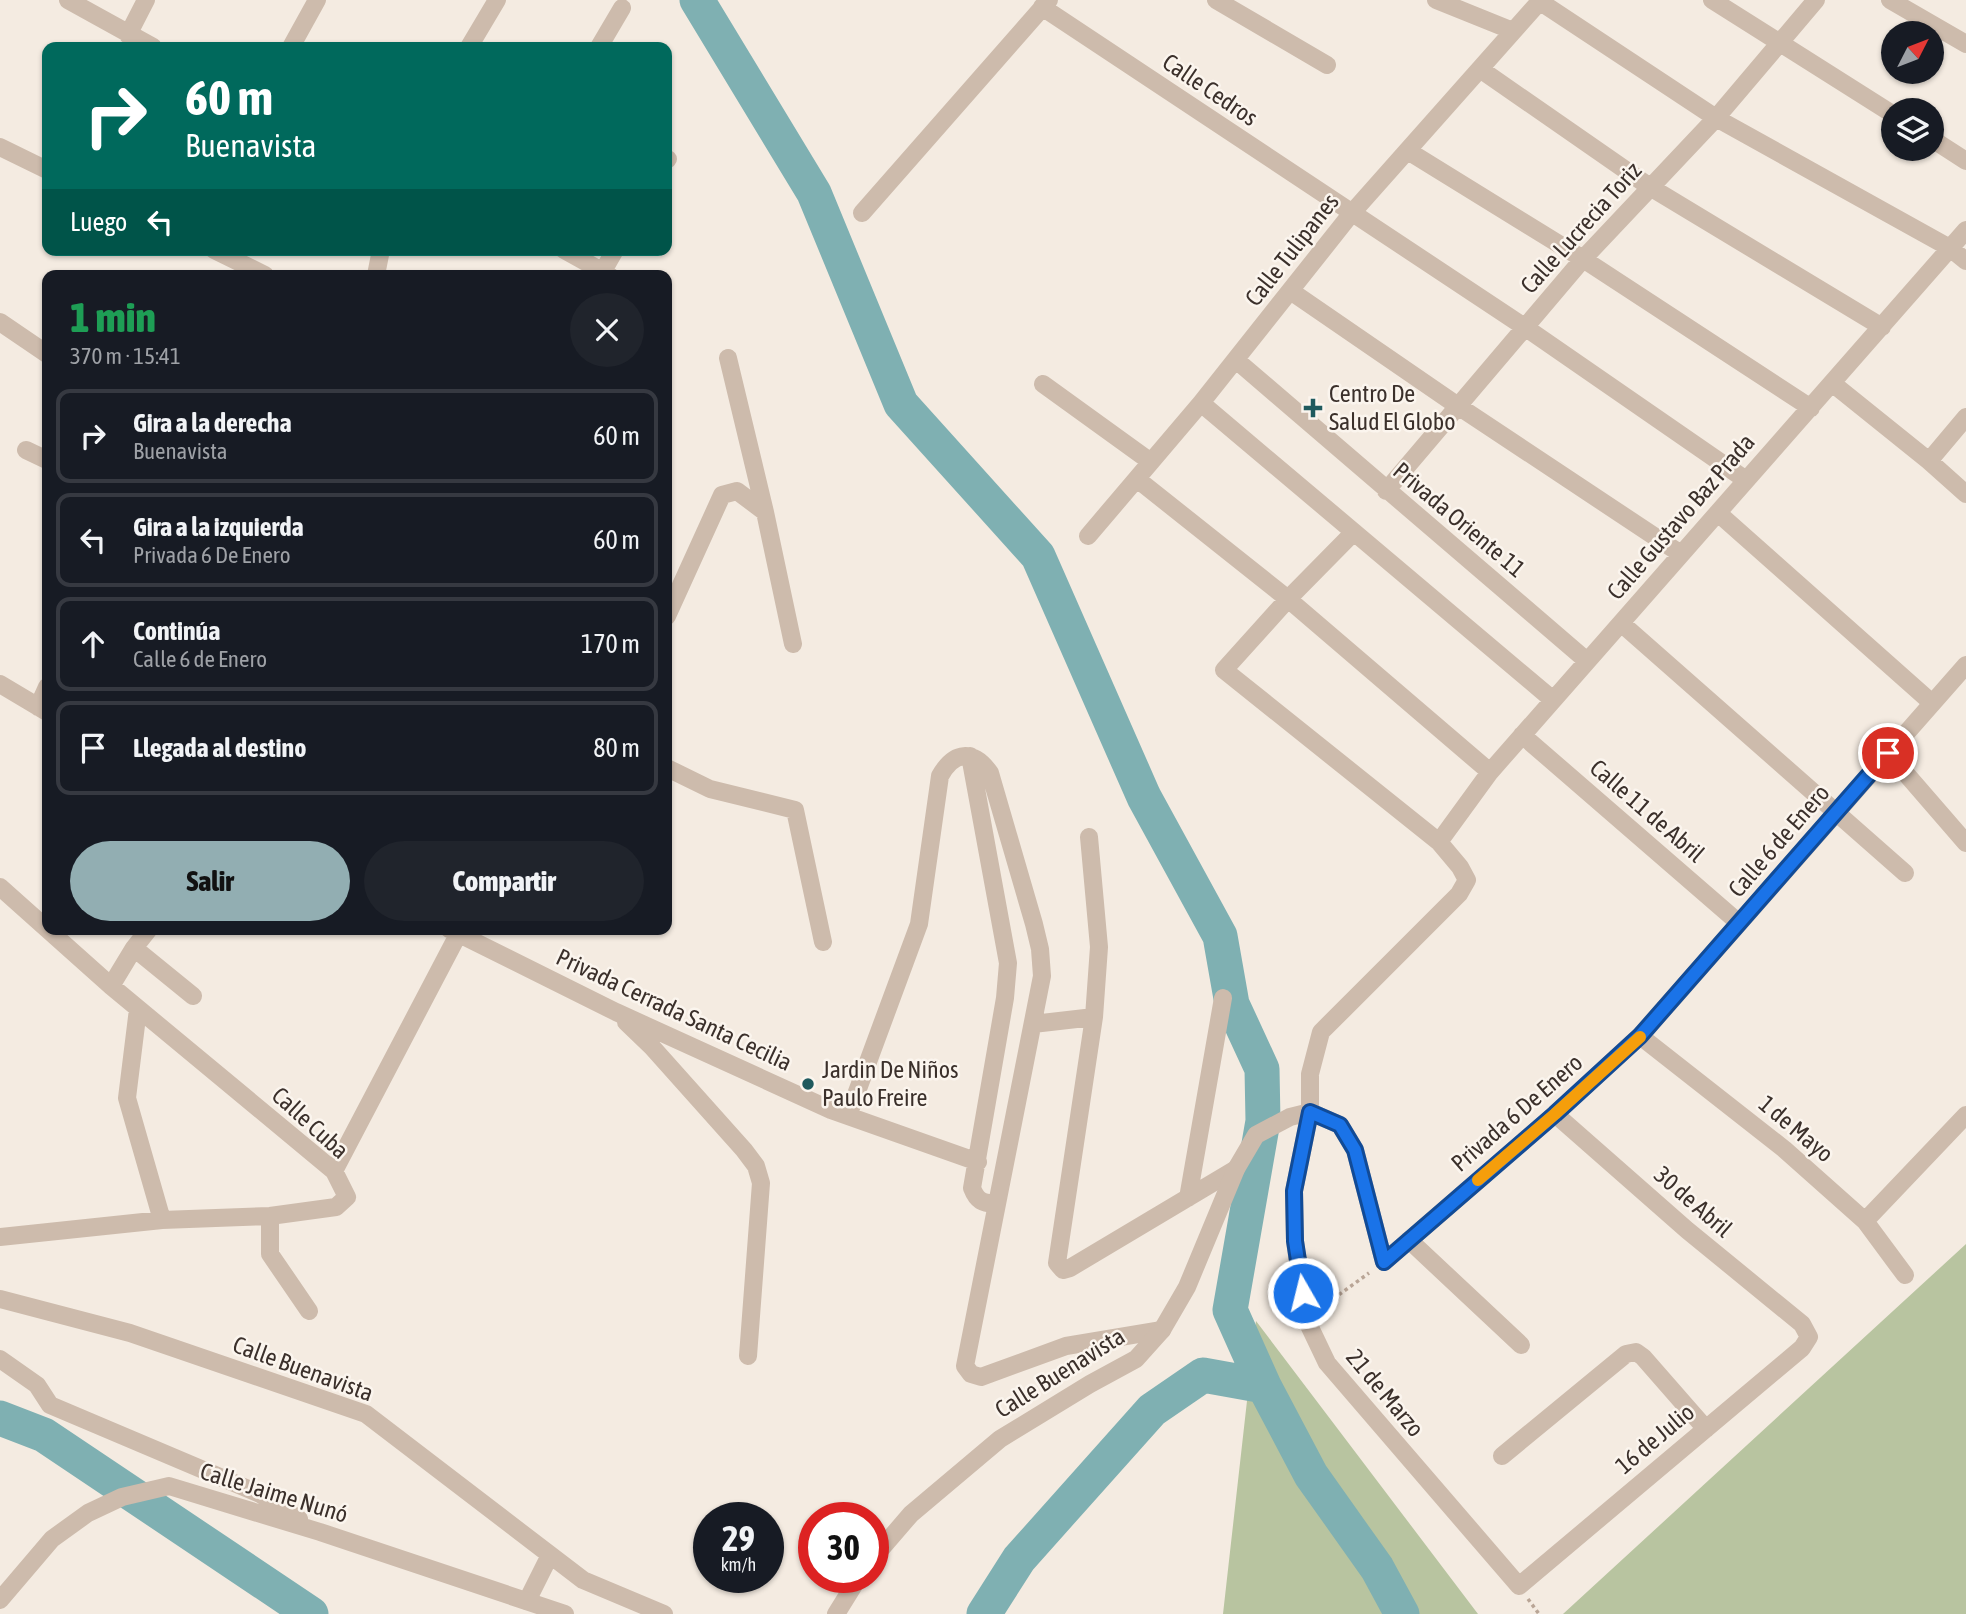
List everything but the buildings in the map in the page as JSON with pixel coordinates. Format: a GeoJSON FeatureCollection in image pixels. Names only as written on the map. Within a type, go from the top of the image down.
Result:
{"type":"FeatureCollection","features":[{"type":"Feature","properties":{"kind":"street"},"geometry":{"type":"LineString","coordinates":[[68,0],[143,42]]}},
{"type":"Feature","properties":{"kind":"street"},"geometry":{"type":"LineString","coordinates":[[128,34],[146,0]]}},
{"type":"Feature","properties":{"kind":"street"},"geometry":{"type":"LineString","coordinates":[[294,42],[317,0]]}},
{"type":"Feature","properties":{"kind":"street"},"geometry":{"type":"LineString","coordinates":[[472,42],[497,0]]}},
{"type":"Feature","properties":{"kind":"street"},"geometry":{"type":"LineString","coordinates":[[1216,0],[1327,65]]}},
{"type":"Feature","properties":{"kind":"street"},"geometry":{"type":"LineString","coordinates":[[1436,0],[1513,31]]}},
{"type":"Feature","properties":{"kind":"street"},"geometry":{"type":"LineString","coordinates":[[1712,0],[1881,107]]}},
{"type":"Feature","properties":{"kind":"street","name":"Calle Lucrecia Toriz"},"geometry":{"type":"LineString","coordinates":[[1386,491],[1583,259],[1716,118],[1816,0]]}},
{"type":"Feature","properties":{"kind":"street"},"geometry":{"type":"LineString","coordinates":[[1890,0],[1966,44]]}},
{"type":"Feature","properties":{"kind":"street"},"geometry":{"type":"LineString","coordinates":[[1540,1],[1716,118],[1950,248],[1966,261]]}},
{"type":"Feature","properties":{"kind":"street","name":"Calle Tulipanes"},"geometry":{"type":"LineString","coordinates":[[1088,536],[1292,292],[1351,214],[1540,1]]}},
{"type":"Feature","properties":{"kind":"street"},"geometry":{"type":"LineString","coordinates":[[862,213],[1045,4]]}},
{"type":"Feature","properties":{"kind":"street","name":"Calle Cedros"},"geometry":{"type":"LineString","coordinates":[[1045,4],[1351,214],[1526,328],[1746,480]]}},
{"type":"Feature","properties":{"kind":"street"},"geometry":{"type":"LineString","coordinates":[[602,42],[622,8]]}},
{"type":"Feature","properties":{"kind":"street"},"geometry":{"type":"LineString","coordinates":[[1479,69],[1650,187],[1882,327]]}},
{"type":"Feature","properties":{"kind":"street"},"geometry":{"type":"LineString","coordinates":[[1944,147],[1966,161]]}},
{"type":"Feature","properties":{"kind":"street"},"geometry":{"type":"LineString","coordinates":[[0,148],[42,168]]}},
{"type":"Feature","properties":{"kind":"street"},"geometry":{"type":"LineString","coordinates":[[1408,151],[1583,259],[1811,408]]}},
{"type":"Feature","properties":{"kind":"street","name":"Calle Gustavo Baz Prada"},"geometry":{"type":"LineString","coordinates":[[1439,842],[1490,772],[1966,230]]}},
{"type":"Feature","properties":{"kind":"street"},"geometry":{"type":"LineString","coordinates":[[226,256],[255,270]]}},
{"type":"Feature","properties":{"kind":"street"},"geometry":{"type":"LineString","coordinates":[[576,256],[601,270]]}},
{"type":"Feature","properties":{"kind":"street"},"geometry":{"type":"LineString","coordinates":[[1292,292],[1681,554]]}},
{"type":"Feature","properties":{"kind":"street"},"geometry":{"type":"LineString","coordinates":[[0,322],[42,351]]}},
{"type":"Feature","properties":{"kind":"street"},"geometry":{"type":"LineString","coordinates":[[728,358],[793,645]]}},
{"type":"Feature","properties":{"kind":"street","name":"Privada Oriente 11"},"geometry":{"type":"LineString","coordinates":[[1236,360],[1587,661]]}},
{"type":"Feature","properties":{"kind":"street"},"geometry":{"type":"LineString","coordinates":[[1832,383],[1966,494]]}},
{"type":"Feature","properties":{"kind":"street"},"geometry":{"type":"LineString","coordinates":[[1043,384],[1151,462]]}},
{"type":"Feature","properties":{"kind":"street"},"geometry":{"type":"LineString","coordinates":[[1201,403],[1553,700]]}},
{"type":"Feature","properties":{"kind":"street"},"geometry":{"type":"LineString","coordinates":[[1929,461],[1966,417]]}},
{"type":"Feature","properties":{"kind":"street"},"geometry":{"type":"LineString","coordinates":[[26,450],[42,458]]}},
{"type":"Feature","properties":{"kind":"street"},"geometry":{"type":"LineString","coordinates":[[1137,478],[1288,599],[1490,772]]}},
{"type":"Feature","properties":{"kind":"street"},"geometry":{"type":"LineString","coordinates":[[672,605],[722,495],[737,491],[765,512]]}},
{"type":"Feature","properties":{"kind":"street"},"geometry":{"type":"LineString","coordinates":[[1718,513],[1932,703]]}},
{"type":"Feature","properties":{"kind":"street"},"geometry":{"type":"LineString","coordinates":[[1354,532],[1224,670],[1439,842],[1460,867],[1466,880],[1459,894],[1321,1032],[1310,1074],[1310,1112],[1340,1125],[1355,1150],[1384,1262]]}},
{"type":"Feature","properties":{"kind":"street"},"geometry":{"type":"LineString","coordinates":[[1621,623],[1905,873]]}},
{"type":"Feature","properties":{"kind":"street","name":"Calle 6 de Enero"},"geometry":{"type":"LineString","coordinates":[[1739,923],[1966,665]]}},
{"type":"Feature","properties":{"kind":"street"},"geometry":{"type":"LineString","coordinates":[[0,684],[42,709]]}},
{"type":"Feature","properties":{"kind":"street","name":"Calle 11 de Abril"},"geometry":{"type":"LineString","coordinates":[[1522,735],[1739,923]]}},
{"type":"Feature","properties":{"kind":"street"},"geometry":{"type":"LineString","coordinates":[[1888,753],[1966,843]]}},
{"type":"Feature","properties":{"kind":"street"},"geometry":{"type":"LineString","coordinates":[[970,756],[1008,963],[1005,999],[972,1188],[976,1198],[982,1203],[996,1204]]}},
{"type":"Feature","properties":{"kind":"street"},"geometry":{"type":"LineString","coordinates":[[840,1113],[919,924],[940,776],[947,764],[958,757],[970,756],[981,761],[990,773],[1040,949],[1042,976],[965,1366],[971,1374],[981,1377],[1066,1346],[1162,1330]]}},
{"type":"Feature","properties":{"kind":"street"},"geometry":{"type":"LineString","coordinates":[[672,770],[710,789],[795,810],[823,942]]}},
{"type":"Feature","properties":{"kind":"street"},"geometry":{"type":"LineString","coordinates":[[1089,837],[1099,947],[1094,1017],[1057,1263],[1063,1270],[1070,1268],[1236,1169]]}},
{"type":"Feature","properties":{"kind":"street","name":"Calle Cuba"},"geometry":{"type":"LineString","coordinates":[[0,887],[42,924]]}},
{"type":"Feature","properties":{"kind":"street","name":"Privada 6 De Enero"},"geometry":{"type":"LineString","coordinates":[[1384,1262],[1555,1114],[1640,1036],[1739,923]]}},
{"type":"Feature","properties":{"kind":"street","name":"Calle Cuba"},"geometry":{"type":"LineString","coordinates":[[0,1237],[162,1220],[270,1216],[336,1208],[347,1197],[334,1171],[138,1009],[54,935]]}},
{"type":"Feature","properties":{"kind":"street"},"geometry":{"type":"LineString","coordinates":[[111,986],[144,935]]}},
{"type":"Feature","properties":{"kind":"street"},"geometry":{"type":"LineString","coordinates":[[334,1171],[454,935]]}},
{"type":"Feature","properties":{"kind":"street","name":"Privada Cerrada Santa Cecilia"},"geometry":{"type":"LineString","coordinates":[[464,935],[615,1012],[840,1113],[978,1162]]}},
{"type":"Feature","properties":{"kind":"street"},"geometry":{"type":"LineString","coordinates":[[134,948],[193,996]]}},
{"type":"Feature","properties":{"kind":"street"},"geometry":{"type":"LineString","coordinates":[[1188,1198],[1223,998]]}},
{"type":"Feature","properties":{"kind":"street"},"geometry":{"type":"LineString","coordinates":[[138,1009],[127,1098],[162,1220]]}},
{"type":"Feature","properties":{"kind":"street"},"geometry":{"type":"LineString","coordinates":[[615,1012],[652,1047],[756,1166],[761,1183],[748,1356]]}},
{"type":"Feature","properties":{"kind":"street"},"geometry":{"type":"LineString","coordinates":[[1033,1024],[1094,1017]]}},
{"type":"Feature","properties":{"kind":"street","name":"1 de Mayo"},"geometry":{"type":"LineString","coordinates":[[1640,1036],[1784,1149],[1866,1221],[1905,1275]]}},
{"type":"Feature","properties":{"kind":"street","name":"Calle Buenavista"},"geometry":{"type":"LineString","coordinates":[[889,1539],[911,1514],[1000,1439],[1136,1359],[1162,1330],[1202,1254],[1236,1169],[1256,1135],[1310,1112]]}},
{"type":"Feature","properties":{"kind":"street","name":"21 de Marzo"},"geometry":{"type":"LineString","coordinates":[[1310,1112],[1294,1191],[1295,1241],[1306,1319],[1327,1363],[1519,1586]]}},
{"type":"Feature","properties":{"kind":"street","name":"30 de Abril"},"geometry":{"type":"LineString","coordinates":[[1555,1114],[1688,1230],[1802,1324]]}},
{"type":"Feature","properties":{"kind":"street"},"geometry":{"type":"LineString","coordinates":[[1866,1221],[1966,1115]]}},
{"type":"Feature","properties":{"kind":"street"},"geometry":{"type":"LineString","coordinates":[[270,1216],[270,1254],[309,1311]]}},
{"type":"Feature","properties":{"kind":"street"},"geometry":{"type":"LineString","coordinates":[[1409,1240],[1521,1345]]}},
{"type":"Feature","properties":{"kind":"street","name":"Calle Buenavista"},"geometry":{"type":"LineString","coordinates":[[0,1299],[130,1332],[366,1414],[583,1580],[664,1614]]}},
{"type":"Feature","properties":{"kind":"street","name":"16 de Julio"},"geometry":{"type":"LineString","coordinates":[[1519,1586],[1802,1348],[1809,1337],[1802,1324]]}},
{"type":"Feature","properties":{"kind":"street"},"geometry":{"type":"LineString","coordinates":[[1502,1456],[1626,1354],[1636,1352],[1706,1429]]}},
{"type":"Feature","properties":{"kind":"street"},"geometry":{"type":"LineString","coordinates":[[0,1359],[37,1385],[50,1405],[260,1494],[320,1532]]}},
{"type":"Feature","properties":{"kind":"street","name":"Calle Jaime Nunó"},"geometry":{"type":"LineString","coordinates":[[0,1601],[52,1539],[88,1513],[122,1497],[169,1486],[320,1532],[565,1614]]}},
{"type":"Feature","properties":{"kind":"street"},"geometry":{"type":"LineString","coordinates":[[527,1601],[550,1555]]}},
{"type":"Feature","properties":{"kind":"street"},"geometry":{"type":"LineString","coordinates":[[836,1614],[849,1593]]}},
{"type":"Feature","properties":{"kind":"path"},"geometry":{"type":"LineString","coordinates":[[1306,1319],[1384,1262]]}},
{"type":"Feature","properties":{"kind":"green space"},"geometry":{"type":"Polygon","coordinates":[[[1966,1244],[1966,1614],[1563,1614],[1966,1244]]]}},
{"type":"Feature","properties":{"kind":"green space"},"geometry":{"type":"Polygon","coordinates":[[[1256,1321],[1478,1614],[1223,1614],[1256,1321]]]}},
{"type":"Feature","properties":{"kind":"waterway"},"geometry":{"type":"LineString","coordinates":[[697,0],[814,193],[901,404],[1038,556],[1144,797],[1220,936],[1232,1004],[1262,1069],[1263,1121],[1230,1310],[1264,1386]]}},
{"type":"Feature","properties":{"kind":"waterway"},"geometry":{"type":"LineString","coordinates":[[984,1614],[1019,1559],[1152,1410],[1203,1375],[1264,1386],[1311,1475],[1377,1568],[1402,1614]]}},
{"type":"Feature","properties":{"kind":"waterway"},"geometry":{"type":"LineString","coordinates":[[0,1418],[44,1435],[311,1614]]}},
{"type":"Feature","properties":{"kind":"slow traffic"},"geometry":{"type":"LineString","coordinates":[[1478,1180],[1640,1037]]}},
{"type":"Feature","properties":{"kind":"place","name":"Centro De Salud El Globo"},"geometry":{"type":"Point","coordinates":[1313,408]}},
{"type":"Feature","properties":{"kind":"place","name":"Jardin De Niños Paulo Freire"},"geometry":{"type":"Point","coordinates":[808,1084]}},
{"type":"Feature","properties":{"kind":"route"},"geometry":{"type":"LineString","coordinates":[[1303,1293],[1295,1241],[1294,1191],[1310,1112],[1340,1125],[1355,1150],[1384,1262],[1555,1114],[1640,1036],[1888,753]]}}]}
